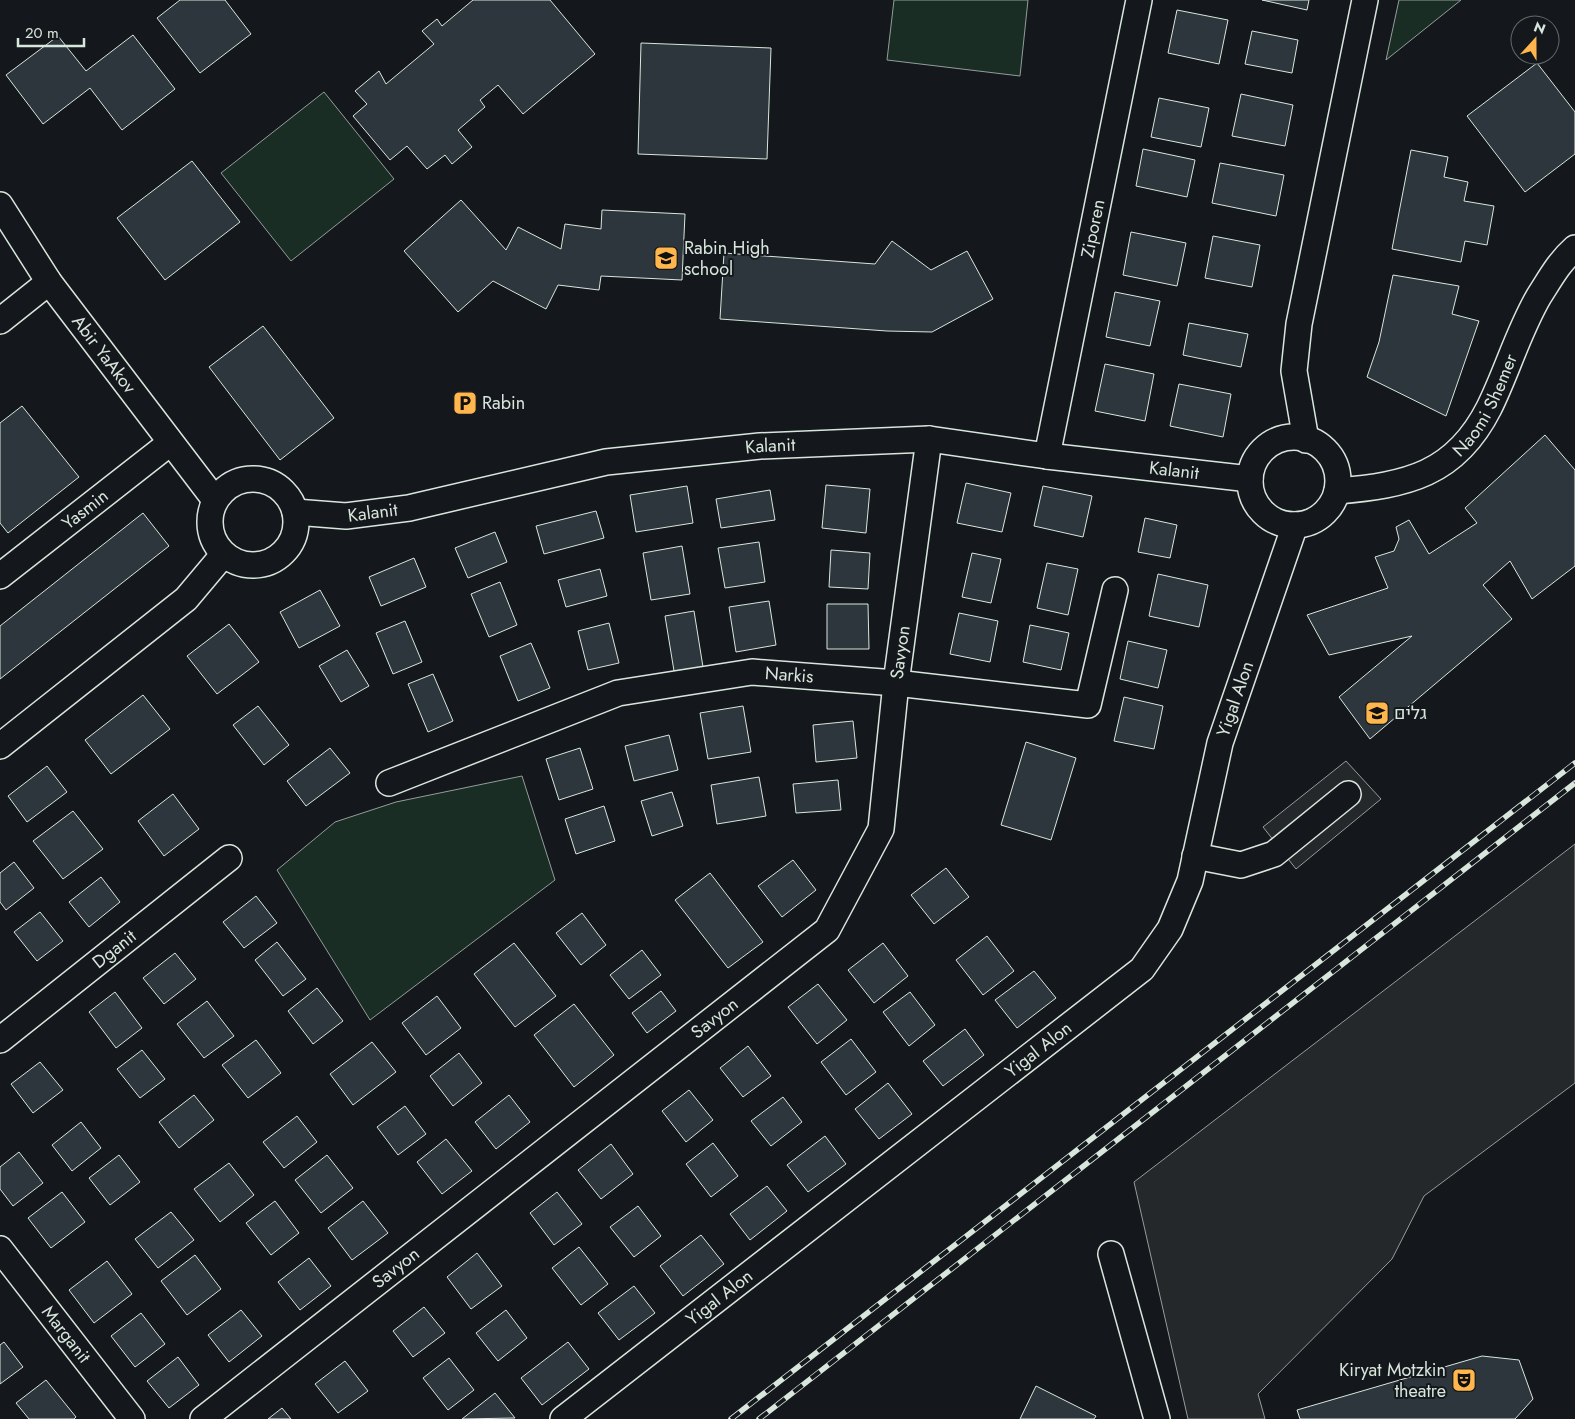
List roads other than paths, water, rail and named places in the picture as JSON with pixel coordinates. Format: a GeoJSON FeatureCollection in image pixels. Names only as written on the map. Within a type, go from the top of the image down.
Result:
{"type":"FeatureCollection","features":[{"type":"Feature","properties":{"kind":"street","name":"Ziporen"},"geometry":{"type":"LineString","coordinates":[[1047,456],[1139,0]]}},
{"type":"Feature","properties":{"kind":"street"},"geometry":{"type":"LineString","coordinates":[[1306,440],[1294,371],[1299,324],[1365,0]]}},
{"type":"Feature","properties":{"kind":"street","name":"Abir YaAkov"},"geometry":{"type":"LineString","coordinates":[[0,205],[49,282],[214,500]]}},
{"type":"Feature","properties":{"kind":"street","name":"Naomi Shemer"},"geometry":{"type":"LineString","coordinates":[[1337,491],[1381,487],[1412,479],[1442,465],[1469,440],[1489,408],[1528,315],[1562,259],[1575,248]]}},
{"type":"Feature","properties":{"kind":"street"},"geometry":{"type":"LineString","coordinates":[[0,322],[49,282]]}},
{"type":"Feature","properties":{"kind":"street"},"geometry":{"type":"LineString","coordinates":[[1285,438],[1306,440],[1314,442],[1325,450],[1334,462],[1338,476],[1337,491],[1332,504],[1322,515],[1310,522],[1295,525],[1281,523],[1268,516],[1258,506],[1252,493],[1250,479],[1253,465],[1261,453],[1271,444],[1285,438]]}},
{"type":"Feature","properties":{"kind":"street","name":"Kalanit"},"geometry":{"type":"LineString","coordinates":[[295,512],[346,516],[409,508],[606,462],[760,446],[929,439],[1047,456],[1250,479]]}},
{"type":"Feature","properties":{"kind":"street","name":"Savyon"},"geometry":{"type":"LineString","coordinates":[[203,1419],[827,930],[880,829],[896,683],[929,439]]}},
{"type":"Feature","properties":{"kind":"street","name":"Yasmin"},"geometry":{"type":"LineString","coordinates":[[0,576],[170,443]]}},
{"type":"Feature","properties":{"kind":"street"},"geometry":{"type":"LineString","coordinates":[[259,479],[279,488],[289,498],[295,512],[296,526],[293,539],[286,551],[275,560],[262,565],[248,566],[235,562],[223,555],[214,543],[209,529],[210,514],[214,500],[224,489],[237,481],[259,479]]}},
{"type":"Feature","properties":{"kind":"street","name":"Yigal Alon"},"geometry":{"type":"LineString","coordinates":[[563,1419],[1142,969],[1170,929],[1190,881],[1220,744],[1295,525]]}},
{"type":"Feature","properties":{"kind":"street"},"geometry":{"type":"LineString","coordinates":[[0,746],[186,599],[223,555]]}},
{"type":"Feature","properties":{"kind":"street","name":"Narkis"},"geometry":{"type":"LineString","coordinates":[[389,783],[618,693],[752,672],[896,683],[1088,705],[1115,590]]}},
{"type":"Feature","properties":{"kind":"street"},"geometry":{"type":"LineString","coordinates":[[1196,856],[1241,865],[1274,854],[1348,794]]}},
{"type":"Feature","properties":{"kind":"street","name":"Dganit"},"geometry":{"type":"LineString","coordinates":[[0,1040],[229,858]]}},
{"type":"Feature","properties":{"kind":"street","name":"Marganit"},"geometry":{"type":"LineString","coordinates":[[0,1249],[132,1419]]}},
{"type":"Feature","properties":{"kind":"street"},"geometry":{"type":"LineString","coordinates":[[1111,1254],[1157,1419]]}},
{"type":"Feature","properties":{"kind":"railway"},"geometry":{"type":"LineString","coordinates":[[731,1419],[1575,763]]}},
{"type":"Feature","properties":{"kind":"railway"},"geometry":{"type":"LineString","coordinates":[[759,1419],[1575,783]]}},
{"type":"Feature","properties":{"kind":"place","name":"Rabin High school"},"geometry":{"type":"Point","coordinates":[666,258]}},
{"type":"Feature","properties":{"kind":"place","name":"Rabin"},"geometry":{"type":"Point","coordinates":[465,403]}},
{"type":"Feature","properties":{"kind":"place","name":"גלים"},"geometry":{"type":"Point","coordinates":[1377,713]}},
{"type":"Feature","properties":{"kind":"place","name":"Kiryat Motzkin theatre"},"geometry":{"type":"Point","coordinates":[1464,1380]}}]}
